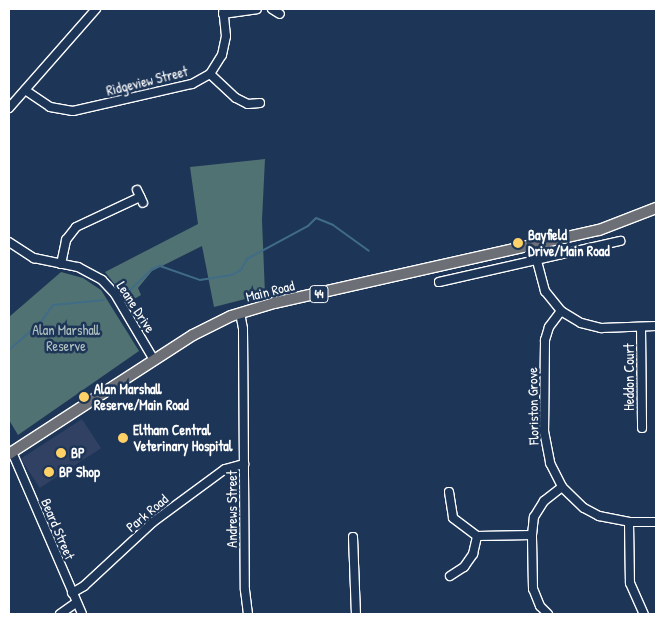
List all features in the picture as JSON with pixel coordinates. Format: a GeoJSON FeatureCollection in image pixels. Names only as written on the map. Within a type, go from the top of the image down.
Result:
{"type":"FeatureCollection","features":[{"type":"Feature","properties":{"kind":"main road","name":"Main Road"},"geometry":{"type":"LineString","coordinates":[[10,453],[204,328],[240,313],[610,227],[656,208]]}},
{"type":"Feature","properties":{"kind":"street"},"geometry":{"type":"LineString","coordinates":[[9,108],[96,9]]}},
{"type":"Feature","properties":{"kind":"street"},"geometry":{"type":"LineString","coordinates":[[257,9],[223,11],[224,49],[210,74],[236,98],[248,104],[260,103]]}},
{"type":"Feature","properties":{"kind":"street"},"geometry":{"type":"LineString","coordinates":[[272,9],[280,14]]}},
{"type":"Feature","properties":{"kind":"street","name":"Ridgeview Street"},"geometry":{"type":"LineString","coordinates":[[25,90],[50,107],[79,110],[185,86],[210,74]]}},
{"type":"Feature","properties":{"kind":"street"},"geometry":{"type":"LineString","coordinates":[[61,264],[66,240],[76,226],[140,197]]}},
{"type":"Feature","properties":{"kind":"street"},"geometry":{"type":"LineString","coordinates":[[439,282],[620,241]]}},
{"type":"Feature","properties":{"kind":"street","name":"Leane Drive"},"geometry":{"type":"LineString","coordinates":[[9,243],[34,258],[84,270],[106,284],[154,360]]}},
{"type":"Feature","properties":{"kind":"street"},"geometry":{"type":"LineString","coordinates":[[533,246],[545,291],[561,311],[581,323],[601,328],[656,326]]}},
{"type":"Feature","properties":{"kind":"street","name":"Floriston Grove"},"geometry":{"type":"LineString","coordinates":[[561,311],[549,327],[545,340],[544,431],[550,463],[562,487],[584,508],[599,516],[629,522],[656,522]]}},
{"type":"Feature","properties":{"kind":"street","name":"Andrews Street"},"geometry":{"type":"LineString","coordinates":[[240,313],[244,329],[244,464],[248,614]]}},
{"type":"Feature","properties":{"kind":"street","name":"Heddon Court"},"geometry":{"type":"LineString","coordinates":[[641,327],[642,428]]}},
{"type":"Feature","properties":{"kind":"street","name":"Beard Street"},"geometry":{"type":"LineString","coordinates":[[10,453],[82,614]]}},
{"type":"Feature","properties":{"kind":"street","name":"Park Road"},"geometry":{"type":"LineString","coordinates":[[72,593],[84,586],[153,522],[225,469],[244,464]]}},
{"type":"Feature","properties":{"kind":"street"},"geometry":{"type":"LineString","coordinates":[[548,614],[540,606],[533,589],[532,535],[534,518],[544,501],[562,487]]}},
{"type":"Feature","properties":{"kind":"street"},"geometry":{"type":"LineString","coordinates":[[449,492],[453,518],[477,536],[532,535]]}},
{"type":"Feature","properties":{"kind":"street"},"geometry":{"type":"LineString","coordinates":[[629,522],[630,582],[644,614]]}},
{"type":"Feature","properties":{"kind":"street"},"geometry":{"type":"LineString","coordinates":[[450,576],[464,567],[472,554],[477,536]]}},
{"type":"Feature","properties":{"kind":"street"},"geometry":{"type":"LineString","coordinates":[[353,537],[356,614]]}},
{"type":"Feature","properties":{"kind":"street"},"geometry":{"type":"LineString","coordinates":[[60,614],[76,603]]}},
{"type":"Feature","properties":{"kind":"shaded area","name":"BP"},"geometry":{"type":"Polygon","coordinates":[[[82,419],[101,448],[40,488],[21,459],[82,419]]]}},
{"type":"Feature","properties":{"kind":"green space","name":"Alan Marshall Reserve"},"geometry":{"type":"Polygon","coordinates":[[[265,159],[262,220],[265,294],[214,307],[202,246],[152,271],[138,288],[141,295],[129,302],[105,272],[198,224],[190,167],[265,159]]]}},
{"type":"Feature","properties":{"kind":"green space","name":"Alan Marshall Reserve"},"geometry":{"type":"Polygon","coordinates":[[[61,272],[83,278],[101,290],[139,351],[18,435],[9,420],[9,317],[61,272]]]}},
{"type":"Feature","properties":{"kind":"waterway"},"geometry":{"type":"LineString","coordinates":[[127,293],[152,269],[160,266],[200,280],[232,275],[241,270],[247,259],[308,226],[316,218],[333,225],[369,251]]}},
{"type":"Feature","properties":{"kind":"waterway"},"geometry":{"type":"LineString","coordinates":[[9,350],[40,323],[53,305],[104,300]]}},
{"type":"Feature","properties":{"kind":"place","name":"Bayfield Drive/Main Road"},"geometry":{"type":"Point","coordinates":[518,243]}},
{"type":"Feature","properties":{"kind":"place","name":"Alan Marshall Reserve/Main Road"},"geometry":{"type":"Point","coordinates":[84,397]}},
{"type":"Feature","properties":{"kind":"place","name":"Eltham Central Veterinary Hospital"},"geometry":{"type":"Point","coordinates":[123,438]}},
{"type":"Feature","properties":{"kind":"place","name":"BP"},"geometry":{"type":"Point","coordinates":[61,453]}},
{"type":"Feature","properties":{"kind":"place","name":"BP Shop"},"geometry":{"type":"Point","coordinates":[49,472]}}]}
